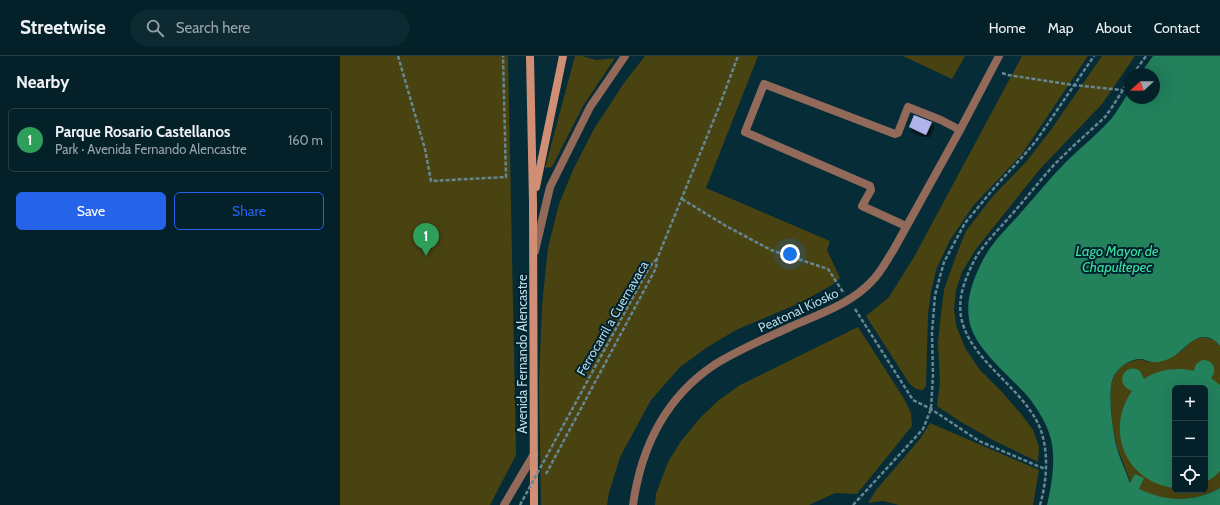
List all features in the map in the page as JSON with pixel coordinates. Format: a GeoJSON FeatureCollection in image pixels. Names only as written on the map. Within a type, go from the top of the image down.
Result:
{"type":"FeatureCollection","features":[{"type":"Feature","properties":{"kind":"street","name":"Avenida Fernando Alencastre"},"geometry":{"type":"LineString","coordinates":[[530,56],[533,203],[534,505]]}},
{"type":"Feature","properties":{"kind":"street","name":"Avenida Fernando Alencastre"},"geometry":{"type":"LineString","coordinates":[[533,203],[563,56]]}},
{"type":"Feature","properties":{"kind":"street"},"geometry":{"type":"LineString","coordinates":[[533,259],[550,187],[590,107],[625,56]]}},
{"type":"Feature","properties":{"kind":"street","name":"Peatonal Kiosko"},"geometry":{"type":"LineString","coordinates":[[634,505],[640,470],[648,445],[668,409],[696,379],[713,366],[745,348],[848,300],[871,282],[879,272],[906,226],[960,130],[999,56]]}},
{"type":"Feature","properties":{"kind":"street"},"geometry":{"type":"LineString","coordinates":[[906,226],[862,206],[871,190],[870,186],[745,132],[764,84],[895,134],[898,133],[908,107],[941,120],[960,130]]}},
{"type":"Feature","properties":{"kind":"street"},"geometry":{"type":"LineString","coordinates":[[504,505],[534,454]]}},
{"type":"Feature","properties":{"kind":"path"},"geometry":{"type":"LineString","coordinates":[[398,56],[425,149],[432,181],[506,177],[503,56]]}},
{"type":"Feature","properties":{"kind":"path"},"geometry":{"type":"LineString","coordinates":[[657,259],[719,107],[738,56]]}},
{"type":"Feature","properties":{"kind":"path"},"geometry":{"type":"LineString","coordinates":[[853,505],[923,429],[931,409],[933,375],[932,333],[935,294],[944,262],[965,223],[1032,146],[1094,56]]}},
{"type":"Feature","properties":{"kind":"path"},"geometry":{"type":"LineString","coordinates":[[1137,68],[1146,56]]}},
{"type":"Feature","properties":{"kind":"path"},"geometry":{"type":"LineString","coordinates":[[992,69],[1008,75],[1074,85],[1122,90]]}},
{"type":"Feature","properties":{"kind":"path"},"geometry":{"type":"LineString","coordinates":[[1040,505],[1046,455],[1040,427],[1021,399],[990,366],[969,338],[962,323],[961,307],[963,289],[977,256],[989,240],[1061,157],[1104,117],[1124,87]]}},
{"type":"Feature","properties":{"kind":"path"},"geometry":{"type":"LineString","coordinates":[[682,199],[726,226],[771,250],[828,269],[913,400],[931,409],[979,441],[1045,469]]}},
{"type":"Feature","properties":{"kind":"path","name":"Ferrocarril a Cuernavaca"},"geometry":{"type":"LineString","coordinates":[[520,505],[650,266],[657,259]]}},
{"type":"Feature","properties":{"kind":"path","name":"Ferrocarril a Cuernavaca"},"geometry":{"type":"LineString","coordinates":[[544,478],[656,268],[657,259]]}},
{"type":"Feature","properties":{"kind":"shaded area"},"geometry":{"type":"Polygon","coordinates":[[[340,56],[508,56],[516,455],[490,505],[340,505],[340,56]]]}},
{"type":"Feature","properties":{"kind":"shaded area"},"geometry":{"type":"Polygon","coordinates":[[[575,56],[582,56],[596,60],[615,58],[583,106],[552,167],[545,168],[575,56]]]}},
{"type":"Feature","properties":{"kind":"shaded area"},"geometry":{"type":"Polygon","coordinates":[[[645,56],[758,56],[706,188],[830,241],[827,250],[840,278],[832,285],[800,303],[736,330],[706,348],[680,367],[651,400],[620,457],[609,493],[607,505],[541,505],[539,382],[542,306],[548,248],[559,204],[573,170],[594,129],[624,83],[645,56]]]}},
{"type":"Feature","properties":{"kind":"shaded area"},"geometry":{"type":"Polygon","coordinates":[[[903,56],[965,56],[952,79],[903,56]]]}},
{"type":"Feature","properties":{"kind":"shaded area"},"geometry":{"type":"Polygon","coordinates":[[[1022,56],[1088,56],[1022,154],[973,206],[950,240],[936,270],[931,292],[928,314],[926,386],[923,390],[917,389],[909,383],[866,316],[889,297],[914,257],[1022,56]]]}},
{"type":"Feature","properties":{"kind":"shaded area"},"geometry":{"type":"Polygon","coordinates":[[[1102,56],[1135,56],[1127,68],[1124,68],[1124,72],[1102,104],[1040,169],[976,249],[962,272],[956,290],[954,309],[956,325],[965,348],[980,370],[1002,392],[1033,430],[1039,447],[1038,462],[993,440],[961,422],[937,406],[940,383],[938,343],[944,290],[966,231],[993,196],[1026,162],[1050,131],[1102,56]]]}},
{"type":"Feature","properties":{"kind":"shaded area"},"geometry":{"type":"Polygon","coordinates":[[[858,327],[903,397],[911,413],[912,426],[857,494],[835,493],[809,505],[655,505],[656,494],[668,462],[681,441],[700,418],[719,400],[740,385],[858,327]]]}},
{"type":"Feature","properties":{"kind":"shaded area"},"geometry":{"type":"Polygon","coordinates":[[[1204,337],[1214,340],[1220,346],[1220,488],[1209,493],[1189,499],[1169,499],[1149,494],[1138,489],[1135,474],[1131,483],[1117,447],[1112,422],[1110,390],[1113,378],[1119,368],[1129,362],[1141,359],[1148,362],[1180,352],[1193,340],[1204,337]]]}},
{"type":"Feature","properties":{"kind":"shaded area"},"geometry":{"type":"Polygon","coordinates":[[[930,423],[1039,470],[1033,505],[899,505],[883,501],[868,503],[876,490],[920,439],[930,423]]]}},
{"type":"Feature","properties":{"kind":"water","name":"Lago Mayor de Chapultepec"},"geometry":{"type":"Polygon","coordinates":[[[1153,56],[1220,56],[1220,346],[1215,341],[1204,337],[1194,340],[1176,355],[1166,360],[1155,362],[1137,359],[1124,364],[1115,374],[1111,384],[1111,413],[1115,441],[1130,483],[1135,474],[1144,478],[1139,489],[1160,496],[1180,499],[1210,493],[1220,488],[1220,505],[1047,505],[1053,469],[1053,450],[1049,433],[1041,416],[1030,399],[985,352],[978,341],[972,330],[969,319],[968,305],[970,292],[974,278],[987,252],[1060,168],[1112,118],[1124,100],[1124,104],[1160,104],[1160,68],[1144,68],[1153,56]]]}},
{"type":"Feature","properties":{"kind":"water"},"geometry":{"type":"Polygon","coordinates":[[[1207,360],[1212,364],[1214,372],[1211,378],[1220,385],[1220,471],[1208,480],[1208,385],[1172,385],[1172,487],[1158,484],[1144,476],[1133,466],[1125,453],[1121,438],[1120,422],[1124,406],[1132,391],[1126,388],[1123,384],[1123,375],[1130,369],[1140,371],[1144,379],[1156,373],[1168,370],[1181,369],[1194,371],[1199,362],[1207,360]]]}},
{"type":"Feature","properties":{"kind":"building"},"geometry":{"type":"Polygon","coordinates":[[[914,115],[932,122],[926,135],[909,127],[914,115]]]}},
{"type":"Feature","properties":{"kind":"place","name":"Parque Rosario Castellanos"},"geometry":{"type":"Point","coordinates":[426,256]}}]}
